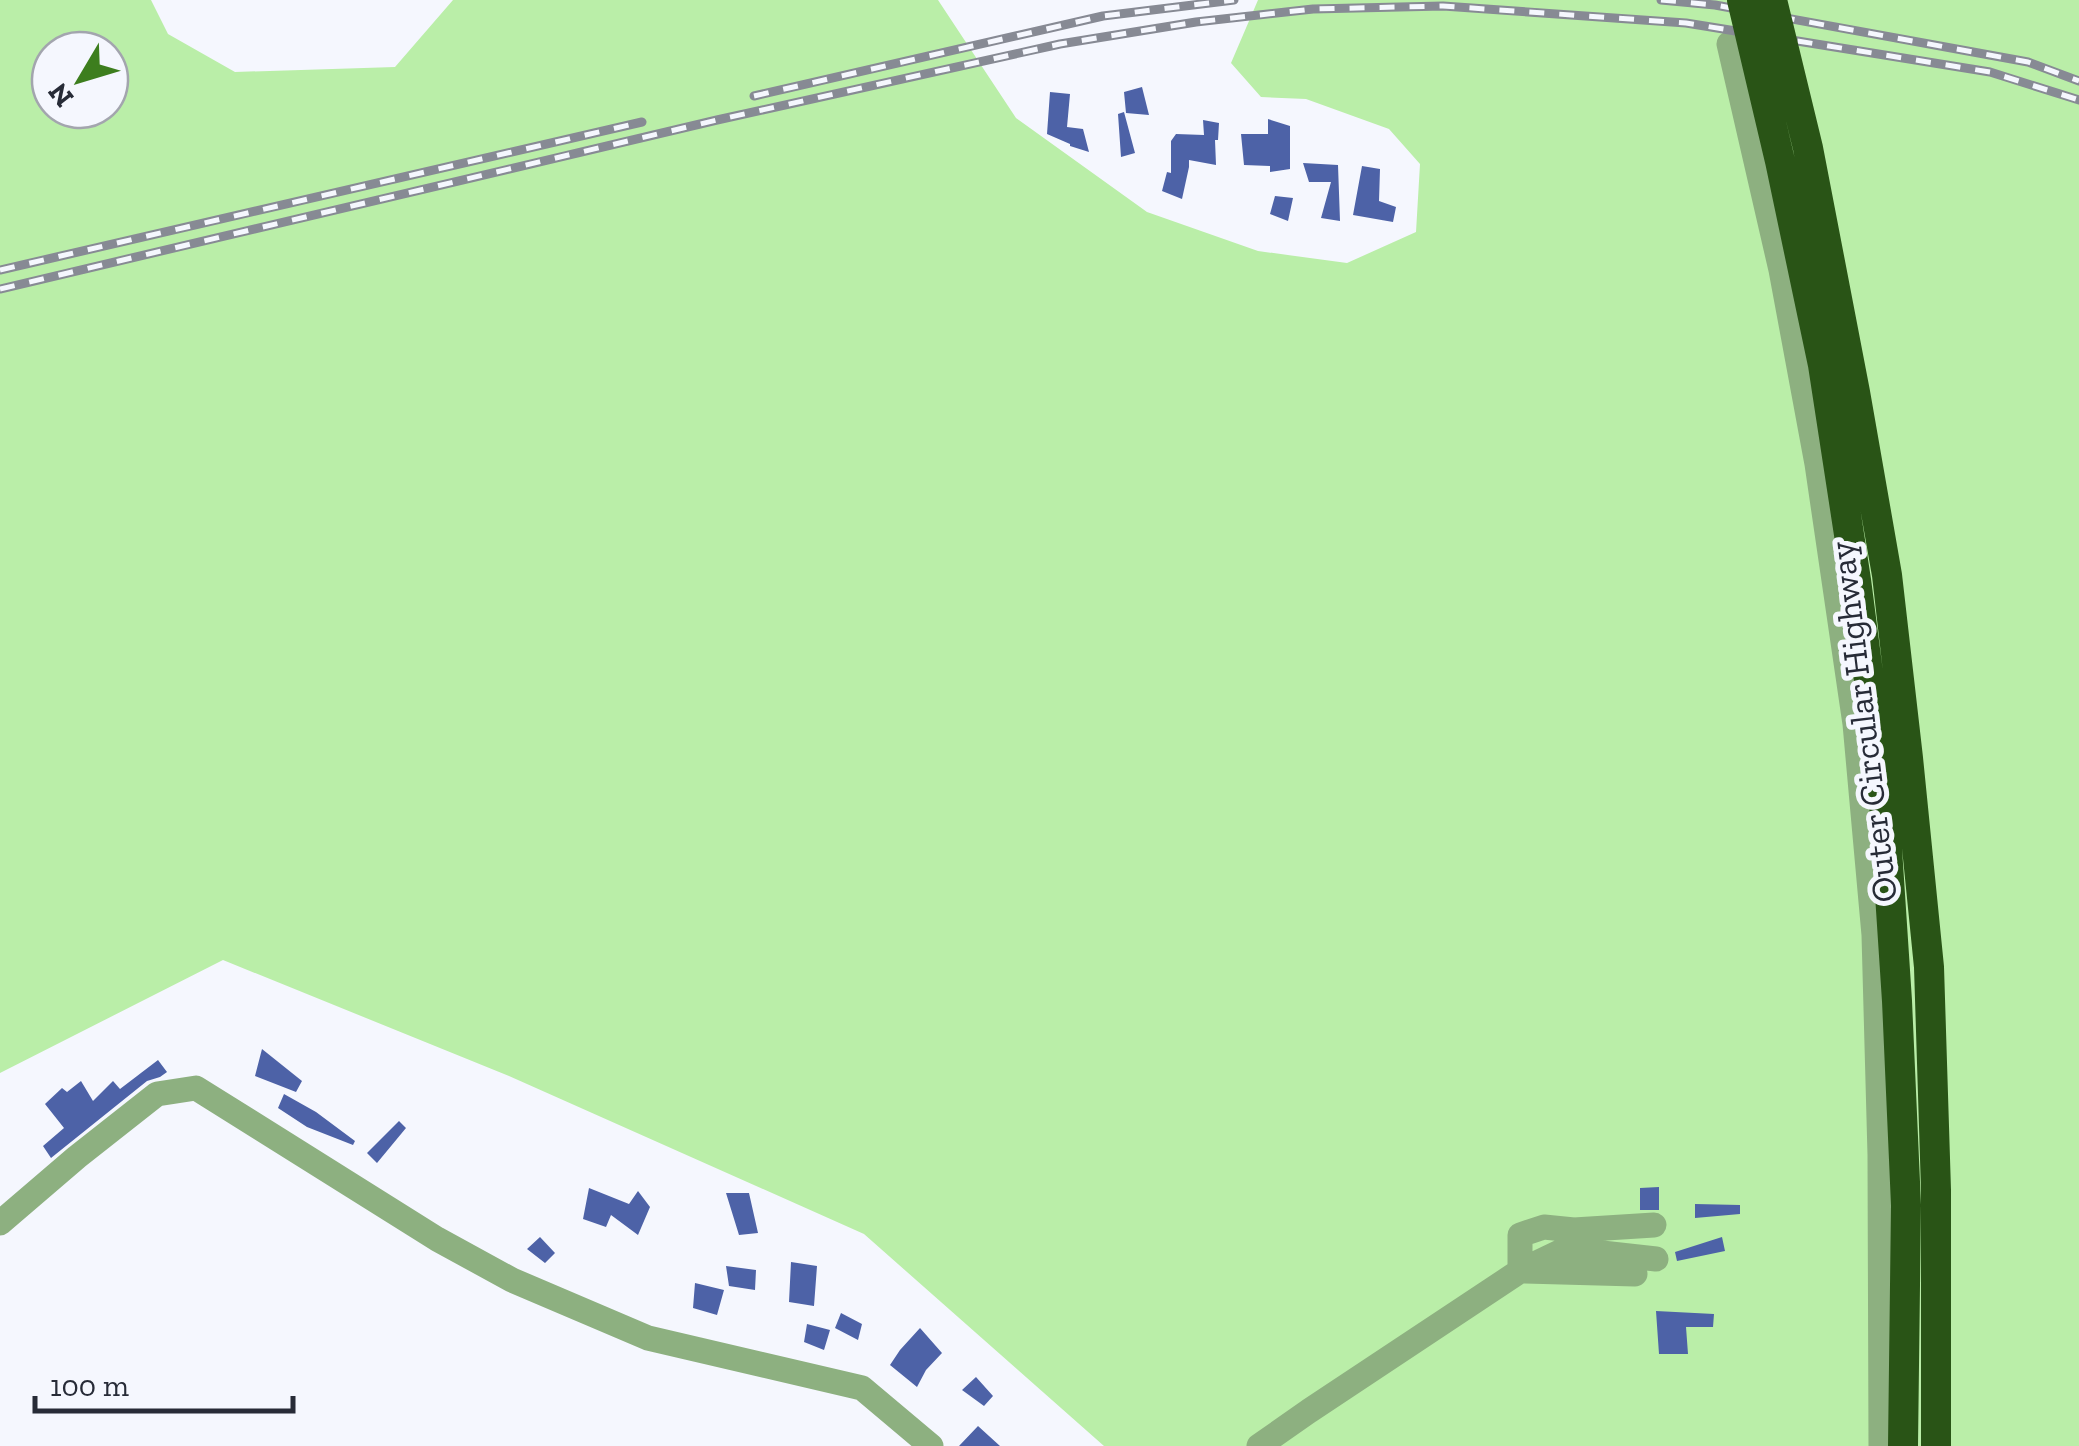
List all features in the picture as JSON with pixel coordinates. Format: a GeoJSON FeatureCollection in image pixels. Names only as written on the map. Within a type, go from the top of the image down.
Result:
{"type":"FeatureCollection","features":[{"type":"Feature","properties":{"kind":"highway","name":"Outer Circular Highway"},"geometry":{"type":"LineString","coordinates":[[1742,0],[1822,365],[1884,788],[1906,1205],[1902,1446]]}},
{"type":"Feature","properties":{"kind":"highway","name":"Outer Circular Highway"},"geometry":{"type":"LineString","coordinates":[[1772,0],[1808,148],[1855,392],[1887,575],[1908,758],[1930,986],[1936,1190],[1936,1446]]}},
{"type":"Feature","properties":{"kind":"street"},"geometry":{"type":"LineString","coordinates":[[1729,44],[1781,270],[1817,464],[1855,724],[1874,935],[1880,1155],[1880,1446]]}},
{"type":"Feature","properties":{"kind":"street"},"geometry":{"type":"LineString","coordinates":[[0,1222],[157,1094],[196,1088],[437,1239],[512,1280],[648,1338],[862,1388],[931,1446]]}},
{"type":"Feature","properties":{"kind":"street"},"geometry":{"type":"LineString","coordinates":[[1520,1271],[1520,1236],[1544,1227],[1574,1230],[1654,1224]]}},
{"type":"Feature","properties":{"kind":"street"},"geometry":{"type":"LineString","coordinates":[[1259,1446],[1520,1271],[1646,1266]]}},
{"type":"Feature","properties":{"kind":"green space"},"geometry":{"type":"Polygon","coordinates":[[[0,0],[151,0],[168,34],[235,72],[395,67],[453,0],[938,0],[1016,118],[1147,212],[1258,251],[1347,263],[1416,232],[1420,164],[1389,129],[1306,99],[1261,97],[1231,63],[1258,0],[2079,0],[2079,1446],[1104,1446],[864,1234],[509,1076],[223,960],[0,1073],[0,0]]]}},
{"type":"Feature","properties":{"kind":"building"},"geometry":{"type":"Polygon","coordinates":[[[1142,87],[1149,115],[1126,113],[1124,92],[1142,87]]]}},
{"type":"Feature","properties":{"kind":"building"},"geometry":{"type":"Polygon","coordinates":[[[1050,92],[1070,94],[1067,127],[1083,129],[1089,152],[1047,134],[1050,92]]]}},
{"type":"Feature","properties":{"kind":"building"},"geometry":{"type":"Polygon","coordinates":[[[1124,112],[1135,153],[1121,157],[1118,114],[1124,112]]]}},
{"type":"Feature","properties":{"kind":"building"},"geometry":{"type":"Polygon","coordinates":[[[1268,119],[1290,126],[1290,169],[1270,172],[1270,166],[1244,165],[1241,134],[1268,134],[1268,119]]]}},
{"type":"Feature","properties":{"kind":"building"},"geometry":{"type":"Polygon","coordinates":[[[1203,120],[1219,123],[1216,165],[1189,160],[1182,199],[1162,191],[1167,172],[1171,173],[1171,141],[1176,134],[1204,135],[1203,120]]]}},
{"type":"Feature","properties":{"kind":"building"},"geometry":{"type":"Polygon","coordinates":[[[1303,163],[1338,165],[1340,221],[1321,218],[1331,182],[1309,182],[1303,163]]]}},
{"type":"Feature","properties":{"kind":"building"},"geometry":{"type":"Polygon","coordinates":[[[1362,166],[1380,169],[1379,201],[1396,207],[1393,222],[1353,215],[1362,166]]]}},
{"type":"Feature","properties":{"kind":"building"},"geometry":{"type":"Polygon","coordinates":[[[1275,196],[1293,198],[1288,221],[1270,214],[1275,196]]]}},
{"type":"Feature","properties":{"kind":"building"},"geometry":{"type":"Polygon","coordinates":[[[262,1049],[302,1081],[296,1092],[255,1076],[262,1049]]]}},
{"type":"Feature","properties":{"kind":"building"},"geometry":{"type":"Polygon","coordinates":[[[158,1060],[167,1072],[147,1081],[51,1158],[43,1146],[64,1128],[45,1104],[62,1088],[67,1092],[81,1081],[93,1101],[113,1081],[120,1089],[158,1060]]]}},
{"type":"Feature","properties":{"kind":"building"},"geometry":{"type":"Polygon","coordinates":[[[284,1094],[316,1112],[355,1141],[353,1145],[307,1127],[278,1108],[284,1094]]]}},
{"type":"Feature","properties":{"kind":"building"},"geometry":{"type":"Polygon","coordinates":[[[399,1121],[406,1128],[377,1163],[367,1153],[399,1121]]]}},
{"type":"Feature","properties":{"kind":"building"},"geometry":{"type":"Polygon","coordinates":[[[1659,1187],[1659,1210],[1640,1210],[1640,1188],[1659,1187]]]}},
{"type":"Feature","properties":{"kind":"building"},"geometry":{"type":"Polygon","coordinates":[[[589,1188],[629,1204],[638,1191],[650,1207],[638,1235],[611,1215],[606,1227],[583,1219],[589,1188]]]}},
{"type":"Feature","properties":{"kind":"building"},"geometry":{"type":"Polygon","coordinates":[[[726,1193],[749,1193],[758,1233],[739,1235],[726,1193]]]}},
{"type":"Feature","properties":{"kind":"building"},"geometry":{"type":"Polygon","coordinates":[[[1695,1204],[1740,1205],[1740,1214],[1695,1218],[1695,1204]]]}},
{"type":"Feature","properties":{"kind":"building"},"geometry":{"type":"Polygon","coordinates":[[[540,1237],[555,1253],[545,1263],[527,1249],[540,1237]]]}},
{"type":"Feature","properties":{"kind":"building"},"geometry":{"type":"Polygon","coordinates":[[[1722,1237],[1725,1251],[1677,1261],[1675,1252],[1722,1237]]]}},
{"type":"Feature","properties":{"kind":"building"},"geometry":{"type":"Polygon","coordinates":[[[791,1262],[817,1266],[814,1306],[789,1302],[791,1262]]]}},
{"type":"Feature","properties":{"kind":"building"},"geometry":{"type":"Polygon","coordinates":[[[726,1266],[756,1270],[755,1290],[729,1286],[726,1266]]]}},
{"type":"Feature","properties":{"kind":"building"},"geometry":{"type":"Polygon","coordinates":[[[695,1283],[724,1290],[717,1315],[693,1308],[695,1283]]]}},
{"type":"Feature","properties":{"kind":"building"},"geometry":{"type":"Polygon","coordinates":[[[1656,1311],[1714,1314],[1713,1327],[1686,1327],[1688,1354],[1659,1354],[1656,1311]]]}},
{"type":"Feature","properties":{"kind":"building"},"geometry":{"type":"Polygon","coordinates":[[[841,1313],[862,1324],[858,1340],[835,1328],[841,1313]]]}},
{"type":"Feature","properties":{"kind":"building"},"geometry":{"type":"Polygon","coordinates":[[[807,1324],[830,1330],[824,1350],[804,1342],[807,1324]]]}},
{"type":"Feature","properties":{"kind":"building"},"geometry":{"type":"Polygon","coordinates":[[[920,1328],[942,1353],[917,1387],[890,1365],[920,1328]]]}},
{"type":"Feature","properties":{"kind":"building"},"geometry":{"type":"Polygon","coordinates":[[[976,1377],[993,1396],[984,1406],[962,1390],[976,1377]]]}},
{"type":"Feature","properties":{"kind":"building"},"geometry":{"type":"Polygon","coordinates":[[[978,1426],[1000,1446],[959,1446],[978,1426]]]}},
{"type":"Feature","properties":{"kind":"railway"},"geometry":{"type":"LineString","coordinates":[[754,96],[1103,16],[1234,0]]}},
{"type":"Feature","properties":{"kind":"railway"},"geometry":{"type":"LineString","coordinates":[[1661,0],[1715,5],[2028,62],[2079,81]]}},
{"type":"Feature","properties":{"kind":"railway"},"geometry":{"type":"LineString","coordinates":[[0,289],[717,120],[1060,44],[1196,22],[1313,9],[1443,6],[1686,23],[1990,72],[2079,100]]}},
{"type":"Feature","properties":{"kind":"railway"},"geometry":{"type":"LineString","coordinates":[[0,270],[642,122]]}}]}
